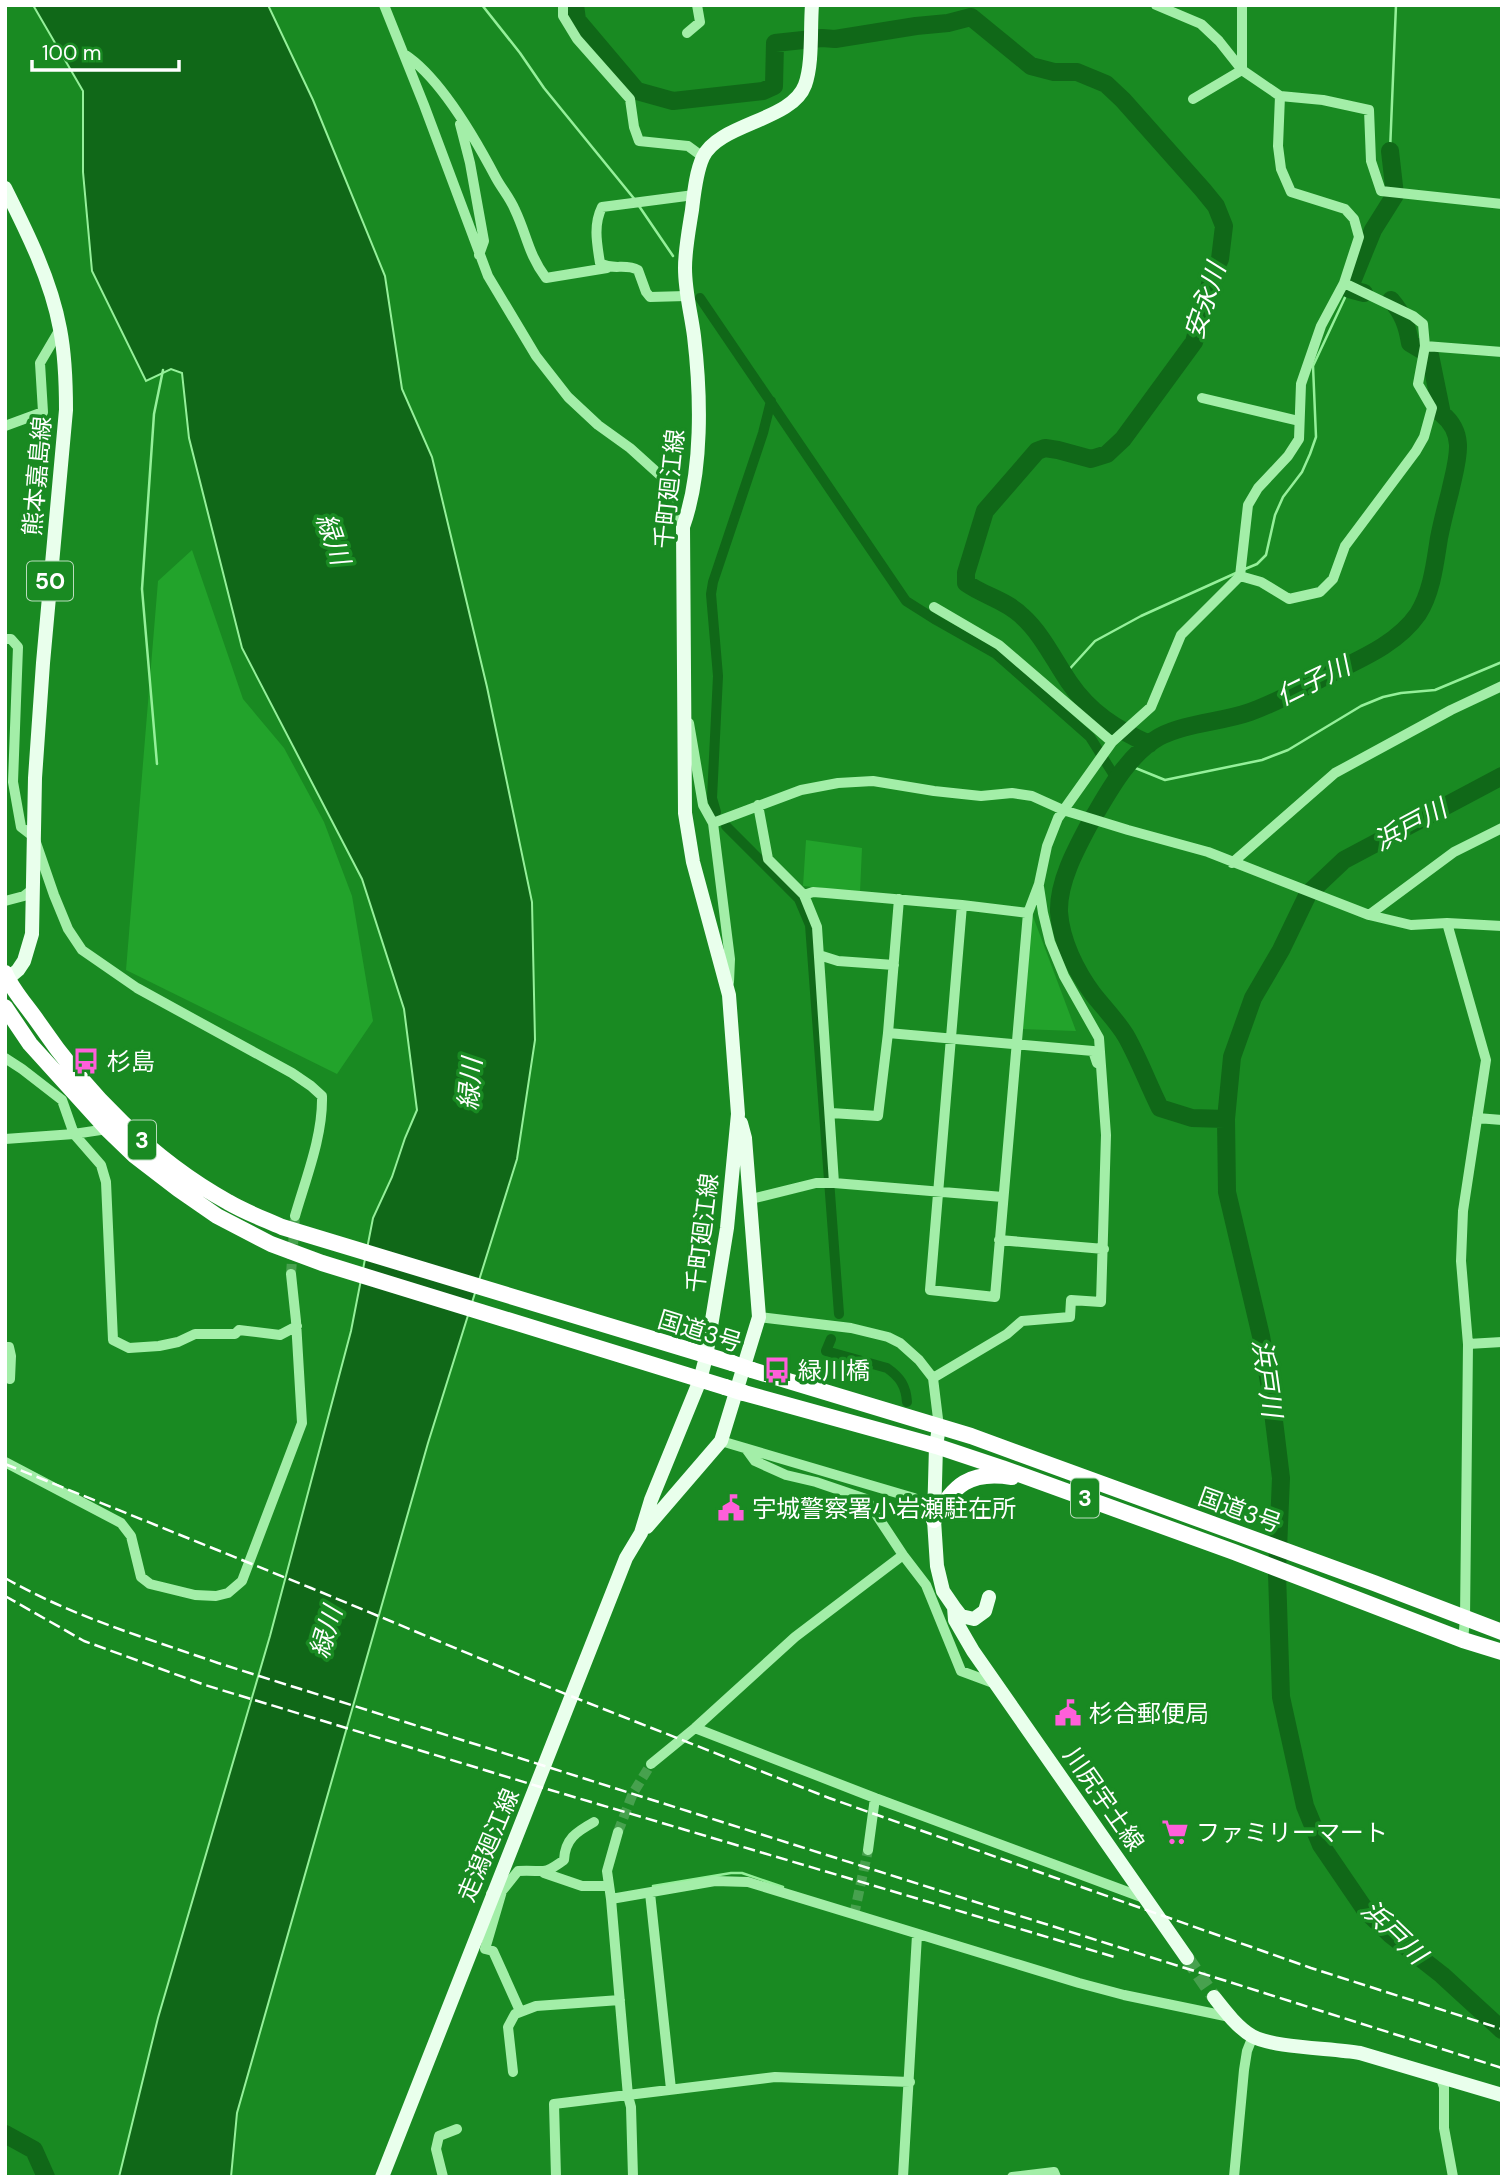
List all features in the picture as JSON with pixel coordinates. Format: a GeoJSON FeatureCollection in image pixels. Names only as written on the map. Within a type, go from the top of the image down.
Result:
{"type":"FeatureCollection","features":[{"type":"Feature","properties":{"kind":"highway","name":"国道3号"},"geometry":{"type":"LineString","coordinates":[[6,977],[78,1075],[151,1149],[228,1202],[282,1227],[971,1436],[1502,1632]]}},
{"type":"Feature","properties":{"kind":"highway","name":"国道3号"},"geometry":{"type":"LineString","coordinates":[[5,1007],[30,1044],[107,1129],[156,1172],[217,1216],[271,1244],[323,1263],[693,1378],[936,1446],[1234,1552],[1463,1640],[1502,1652]]}},
{"type":"Feature","properties":{"kind":"highway"},"geometry":{"type":"LineString","coordinates":[[934,1520],[951,1492],[969,1480],[984,1476],[1003,1476],[1039,1482]]}},
{"type":"Feature","properties":{"kind":"main road"},"geometry":{"type":"LineString","coordinates":[[703,157],[726,136],[796,99],[805,85],[810,57],[812,5]]}},
{"type":"Feature","properties":{"kind":"main road","name":"千町廻江線"},"geometry":{"type":"LineString","coordinates":[[701,1355],[727,1228],[738,1114],[729,995],[691,852],[685,813],[683,527],[689,510],[696,461],[699,408],[694,333],[686,296],[685,265],[694,194],[703,157]]}},
{"type":"Feature","properties":{"kind":"main road","name":"熊本嘉島線"},"geometry":{"type":"LineString","coordinates":[[5,188],[43,272],[60,329],[66,377],[66,410],[43,663],[32,934],[24,961],[18,970],[6,977]]}},
{"type":"Feature","properties":{"kind":"main road","name":"千町廻江線"},"geometry":{"type":"LineString","coordinates":[[738,1114],[745,1138],[759,1317]]}},
{"type":"Feature","properties":{"kind":"main road","name":"走潟廻江線"},"geometry":{"type":"LineString","coordinates":[[382,2177],[626,1558],[641,1533],[721,1441],[759,1317]]}},
{"type":"Feature","properties":{"kind":"main road","name":"走潟廻江線"},"geometry":{"type":"LineString","coordinates":[[641,1533],[701,1355]]}},
{"type":"Feature","properties":{"kind":"main road","name":"川尻宇土線"},"geometry":{"type":"LineString","coordinates":[[939,1427],[934,1520],[937,1566],[943,1591],[954,1607],[955,1620],[973,1651],[1187,1958]]}},
{"type":"Feature","properties":{"kind":"main road"},"geometry":{"type":"LineString","coordinates":[[954,1607],[965,1619],[974,1619],[985,1611],[989,1597]]}},
{"type":"Feature","properties":{"kind":"main road"},"geometry":{"type":"LineString","coordinates":[[1214,1997],[1230,2017],[1253,2036],[1271,2043],[1360,2053],[1502,2095]]}},
{"type":"Feature","properties":{"kind":"street"},"geometry":{"type":"LineString","coordinates":[[384,5],[488,276],[536,356],[568,397],[660,476],[683,527]]}},
{"type":"Feature","properties":{"kind":"street"},"geometry":{"type":"LineString","coordinates":[[562,5],[563,16],[577,39],[630,99],[639,141],[688,146],[703,157]]}},
{"type":"Feature","properties":{"kind":"street"},"geometry":{"type":"LineString","coordinates":[[687,33],[700,22],[697,5]]}},
{"type":"Feature","properties":{"kind":"street"},"geometry":{"type":"LineString","coordinates":[[1156,5],[1201,24],[1219,41],[1242,70],[1280,96],[1323,100],[1369,110],[1371,162],[1381,191],[1502,204]]}},
{"type":"Feature","properties":{"kind":"street"},"geometry":{"type":"LineString","coordinates":[[1242,5],[1242,70]]}},
{"type":"Feature","properties":{"kind":"street"},"geometry":{"type":"LineString","coordinates":[[403,54],[419,64],[457,111],[509,197],[529,250],[546,278],[632,266],[638,270],[650,297],[686,296]]}},
{"type":"Feature","properties":{"kind":"street"},"geometry":{"type":"LineString","coordinates":[[1193,99],[1242,70]]}},
{"type":"Feature","properties":{"kind":"street"},"geometry":{"type":"LineString","coordinates":[[962,905],[930,1290],[995,1297],[1028,913],[1039,884],[1047,846],[1063,810],[1112,743],[1151,707],[1181,635],[1240,576],[1248,505],[1258,488],[1288,456],[1299,439],[1301,384],[1321,326],[1344,283],[1359,237],[1354,219],[1345,209],[1292,192],[1281,169],[1278,146],[1280,96]]}},
{"type":"Feature","properties":{"kind":"street"},"geometry":{"type":"LineString","coordinates":[[457,111],[470,163],[484,241],[479,256]]}},
{"type":"Feature","properties":{"kind":"street"},"geometry":{"type":"LineString","coordinates":[[607,268],[600,263],[596,240],[597,216],[602,207],[694,194]]}},
{"type":"Feature","properties":{"kind":"street"},"geometry":{"type":"LineString","coordinates":[[1240,576],[1261,582],[1289,599],[1320,592],[1333,579],[1345,546],[1424,437],[1432,408],[1418,384],[1425,346],[1423,324],[1413,316],[1344,283]]}},
{"type":"Feature","properties":{"kind":"street"},"geometry":{"type":"LineString","coordinates":[[5,426],[43,412],[40,363],[60,329]]}},
{"type":"Feature","properties":{"kind":"street"},"geometry":{"type":"LineString","coordinates":[[1425,346],[1502,352]]}},
{"type":"Feature","properties":{"kind":"street"},"geometry":{"type":"LineString","coordinates":[[1202,397],[1299,421]]}},
{"type":"Feature","properties":{"kind":"street"},"geometry":{"type":"LineString","coordinates":[[934,607],[999,645],[1112,743]]}},
{"type":"Feature","properties":{"kind":"street"},"geometry":{"type":"LineString","coordinates":[[5,639],[11,639],[18,647],[13,782],[21,827],[34,837],[68,929],[82,950],[136,988],[292,1073],[321,1096],[322,1109],[313,1151],[295,1216]]}},
{"type":"Feature","properties":{"kind":"street"},"geometry":{"type":"LineString","coordinates":[[1232,863],[1335,773],[1451,710],[1502,686]]}},
{"type":"Feature","properties":{"kind":"street"},"geometry":{"type":"LineString","coordinates":[[684,702],[703,805],[713,824],[730,959],[729,995]]}},
{"type":"Feature","properties":{"kind":"street"},"geometry":{"type":"LineString","coordinates":[[713,824],[801,790],[838,782],[873,781],[981,796],[1012,793],[1032,796],[1063,810],[1208,852],[1369,915],[1411,925],[1447,923],[1502,926]]}},
{"type":"Feature","properties":{"kind":"street"},"geometry":{"type":"LineString","coordinates":[[758,805],[768,859],[804,895],[817,927],[834,1183]]}},
{"type":"Feature","properties":{"kind":"street"},"geometry":{"type":"LineString","coordinates":[[1369,915],[1454,852],[1502,828]]}},
{"type":"Feature","properties":{"kind":"street"},"geometry":{"type":"LineString","coordinates":[[933,1378],[1007,1334],[1022,1321],[1070,1317],[1072,1300],[1101,1303],[1106,1135],[1099,1038],[1064,976],[1050,942],[1039,884]]}},
{"type":"Feature","properties":{"kind":"street"},"geometry":{"type":"LineString","coordinates":[[5,901],[24,896],[33,889]]}},
{"type":"Feature","properties":{"kind":"street"},"geometry":{"type":"LineString","coordinates":[[804,895],[813,892],[1028,913]]}},
{"type":"Feature","properties":{"kind":"street"},"geometry":{"type":"LineString","coordinates":[[831,1113],[878,1116],[899,899]]}},
{"type":"Feature","properties":{"kind":"street"},"geometry":{"type":"LineString","coordinates":[[1447,923],[1486,1060],[1462,1211],[1461,1261],[1468,1344],[1463,1640]]}},
{"type":"Feature","properties":{"kind":"street"},"geometry":{"type":"LineString","coordinates":[[819,955],[838,961],[894,965]]}},
{"type":"Feature","properties":{"kind":"street"},"geometry":{"type":"LineString","coordinates":[[888,1033],[1093,1051],[1101,1071]]}},
{"type":"Feature","properties":{"kind":"street"},"geometry":{"type":"LineString","coordinates":[[5,1058],[62,1100],[74,1134],[102,1165],[106,1182],[113,1340],[129,1348],[159,1346],[178,1342],[195,1334],[235,1334],[239,1330],[280,1335],[296,1326]]}},
{"type":"Feature","properties":{"kind":"street"},"geometry":{"type":"LineString","coordinates":[[1477,1118],[1502,1120]]}},
{"type":"Feature","properties":{"kind":"street"},"geometry":{"type":"LineString","coordinates":[[5,1139],[107,1129]]}},
{"type":"Feature","properties":{"kind":"street"},"geometry":{"type":"LineString","coordinates":[[751,1199],[816,1183],[1003,1198]]}},
{"type":"Feature","properties":{"kind":"street"},"geometry":{"type":"LineString","coordinates":[[999,1240],[1104,1250]]}},
{"type":"Feature","properties":{"kind":"street"},"geometry":{"type":"LineString","coordinates":[[5,1462],[121,1523],[131,1536],[141,1577],[150,1584],[195,1595],[216,1596],[228,1593],[242,1581],[302,1423],[291,1274]]}},
{"type":"Feature","properties":{"kind":"street"},"geometry":{"type":"LineString","coordinates":[[759,1317],[851,1328],[900,1343],[919,1360],[933,1378],[939,1427]]}},
{"type":"Feature","properties":{"kind":"street"},"geometry":{"type":"LineString","coordinates":[[1468,1344],[1502,1342]]}},
{"type":"Feature","properties":{"kind":"street"},"geometry":{"type":"LineString","coordinates":[[5,1347],[9,1348],[11,1356],[10,1379]]}},
{"type":"Feature","properties":{"kind":"street"},"geometry":{"type":"LineString","coordinates":[[721,1441],[914,1498],[934,1520]]}},
{"type":"Feature","properties":{"kind":"street"},"geometry":{"type":"LineString","coordinates":[[747,1450],[755,1461],[783,1474],[866,1499],[926,1585],[961,1671],[996,1684]]}},
{"type":"Feature","properties":{"kind":"street"},"geometry":{"type":"LineString","coordinates":[[651,1764],[695,1728],[795,1637],[903,1555]]}},
{"type":"Feature","properties":{"kind":"street"},"geometry":{"type":"LineString","coordinates":[[695,1728],[874,1798],[1146,1898]]}},
{"type":"Feature","properties":{"kind":"street"},"geometry":{"type":"LineString","coordinates":[[869,1850],[874,1798]]}},
{"type":"Feature","properties":{"kind":"street"},"geometry":{"type":"LineString","coordinates":[[544,1873],[564,1860],[565,1847],[580,1829],[594,1822]]}},
{"type":"Feature","properties":{"kind":"street"},"geometry":{"type":"LineString","coordinates":[[618,1832],[607,1871],[631,2107],[633,2177]]}},
{"type":"Feature","properties":{"kind":"street"},"geometry":{"type":"LineString","coordinates":[[520,2011],[501,1964],[493,1951],[485,1949],[496,1893],[518,1871],[544,1873],[582,1886],[609,1886]]}},
{"type":"Feature","properties":{"kind":"street"},"geometry":{"type":"LineString","coordinates":[[611,1899],[715,1881],[748,1882],[1079,1983],[1230,2017]]}},
{"type":"Feature","properties":{"kind":"street"},"geometry":{"type":"LineString","coordinates":[[650,1893],[671,2089]]}},
{"type":"Feature","properties":{"kind":"street"},"geometry":{"type":"LineString","coordinates":[[903,2177],[917,1935]]}},
{"type":"Feature","properties":{"kind":"street"},"geometry":{"type":"LineString","coordinates":[[513,2072],[508,2027],[515,2014],[536,2006],[620,2000]]}},
{"type":"Feature","properties":{"kind":"street"},"geometry":{"type":"LineString","coordinates":[[1234,2177],[1245,2061],[1253,2036]]}},
{"type":"Feature","properties":{"kind":"street"},"geometry":{"type":"LineString","coordinates":[[556,2177],[554,2104],[792,2076],[910,2082]]}},
{"type":"Feature","properties":{"kind":"street"},"geometry":{"type":"LineString","coordinates":[[1446,2078],[1444,2128],[1453,2177]]}},
{"type":"Feature","properties":{"kind":"street"},"geometry":{"type":"LineString","coordinates":[[443,2177],[436,2150],[439,2136],[457,2129]]}},
{"type":"Feature","properties":{"kind":"street"},"geometry":{"type":"LineString","coordinates":[[387,2160],[387,2177]]}},
{"type":"Feature","properties":{"kind":"street"},"geometry":{"type":"LineString","coordinates":[[1012,2177],[1054,2172],[1056,2177]]}},
{"type":"Feature","properties":{"kind":"shaded area"},"geometry":{"type":"Polygon","coordinates":[[[192,550],[243,699],[284,748],[324,822],[352,896],[373,1021],[337,1074],[126,970],[158,581],[192,550]]]}},
{"type":"Feature","properties":{"kind":"shaded area"},"geometry":{"type":"Polygon","coordinates":[[[806,840],[862,848],[860,892],[803,886],[806,840]]]}},
{"type":"Feature","properties":{"kind":"shaded area"},"geometry":{"type":"Polygon","coordinates":[[[1031,911],[1076,1031],[1020,1029],[1031,911]]]}},
{"type":"Feature","properties":{"kind":"water","name":"緑川"},"geometry":{"type":"Polygon","coordinates":[[[33,5],[268,5],[313,100],[385,276],[402,389],[432,457],[487,687],[532,902],[535,1040],[517,1159],[428,1443],[237,2113],[231,2177],[119,2177],[158,2018],[270,1636],[351,1331],[373,1218],[392,1177],[417,1110],[404,1009],[362,879],[242,648],[189,438],[182,373],[171,369],[146,381],[92,271],[83,172],[83,91],[33,5]]]}},
{"type":"Feature","properties":{"kind":"waterway"},"geometry":{"type":"LineString","coordinates":[[482,5],[544,88],[636,201]]}},
{"type":"Feature","properties":{"kind":"waterway","name":"安永川"},"geometry":{"type":"LineString","coordinates":[[575,5],[577,20],[637,91],[673,101],[763,91],[774,86],[775,43],[835,39],[948,23],[971,17],[1031,66],[1054,72],[1077,72],[1106,84],[1216,206],[1224,226],[1220,259],[1213,274],[1194,342],[1123,439],[1107,454],[1091,459],[1045,448],[1037,451],[985,511],[966,573],[966,583],[1009,606],[1029,623],[1086,703],[1115,726],[1149,744]]}},
{"type":"Feature","properties":{"kind":"waterway"},"geometry":{"type":"LineString","coordinates":[[1390,151],[1396,5]]}},
{"type":"Feature","properties":{"kind":"waterway","name":"仁子川"},"geometry":{"type":"LineString","coordinates":[[1364,293],[1349,289],[1373,230],[1395,195],[1390,151]]}},
{"type":"Feature","properties":{"kind":"waterway"},"geometry":{"type":"LineString","coordinates":[[639,206],[673,256]]}},
{"type":"Feature","properties":{"kind":"waterway"},"geometry":{"type":"LineString","coordinates":[[1245,569],[1257,564],[1266,555],[1275,515],[1310,454],[1316,437],[1313,366],[1349,289]]}},
{"type":"Feature","properties":{"kind":"waterway"},"geometry":{"type":"LineString","coordinates":[[700,298],[906,601],[996,654],[1090,737],[1117,780]]}},
{"type":"Feature","properties":{"kind":"waterway","name":"仁子川"},"geometry":{"type":"LineString","coordinates":[[1226,1119],[1192,1118],[1160,1108],[1126,1036],[1093,994],[1070,955],[1060,923],[1061,889],[1074,855],[1104,799],[1128,764],[1148,745],[1169,732],[1239,715],[1287,696],[1387,644],[1418,614],[1432,577],[1457,460],[1458,440],[1450,422],[1442,414],[1430,355],[1410,343],[1404,320],[1391,300]]}},
{"type":"Feature","properties":{"kind":"waterway"},"geometry":{"type":"LineString","coordinates":[[157,764],[142,589],[154,414],[163,370]]}},
{"type":"Feature","properties":{"kind":"waterway"},"geometry":{"type":"LineString","coordinates":[[716,812],[712,798],[718,676],[711,594],[771,401]]}},
{"type":"Feature","properties":{"kind":"waterway"},"geometry":{"type":"LineString","coordinates":[[1065,674],[1095,641],[1141,616],[1236,573]]}},
{"type":"Feature","properties":{"kind":"waterway"},"geometry":{"type":"LineString","coordinates":[[1128,765],[1165,780],[1262,760],[1288,750],[1361,706],[1383,697],[1435,690],[1502,662]]}},
{"type":"Feature","properties":{"kind":"waterway","name":"浜戸川"},"geometry":{"type":"LineString","coordinates":[[1502,776],[1344,860],[1308,894],[1281,950],[1253,998],[1232,1057],[1226,1119],[1227,1192],[1261,1336],[1281,1478],[1277,1573],[1281,1697],[1305,1806],[1321,1845],[1366,1911],[1502,2030]]}},
{"type":"Feature","properties":{"kind":"waterway"},"geometry":{"type":"LineString","coordinates":[[726,826],[799,899],[810,925],[839,1314]]}},
{"type":"Feature","properties":{"kind":"waterway"},"geometry":{"type":"LineString","coordinates":[[831,1339],[826,1351],[892,1371],[904,1387],[907,1402]]}},
{"type":"Feature","properties":{"kind":"waterway"},"geometry":{"type":"LineString","coordinates":[[653,1886],[742,1873],[783,1887]]}},
{"type":"Feature","properties":{"kind":"waterway"},"geometry":{"type":"LineString","coordinates":[[5,2134],[34,2150],[46,2177]]}},
{"type":"Feature","properties":{"kind":"tunnel"},"geometry":{"type":"LineString","coordinates":[[291,1274],[295,1216]]}},
{"type":"Feature","properties":{"kind":"tunnel"},"geometry":{"type":"LineString","coordinates":[[618,1832],[633,1793],[651,1764]]}},
{"type":"Feature","properties":{"kind":"tunnel"},"geometry":{"type":"LineString","coordinates":[[854,1915],[868,1850]]}},
{"type":"Feature","properties":{"kind":"tunnel"},"geometry":{"type":"LineString","coordinates":[[1187,1958],[1214,1997]]}},
{"type":"Feature","properties":{"kind":"railway"},"geometry":{"type":"LineString","coordinates":[[5,1464],[568,1695],[829,1798],[1311,1968],[1502,2029]]}},
{"type":"Feature","properties":{"kind":"railway"},"geometry":{"type":"LineString","coordinates":[[5,1578],[82,1615],[218,1663],[1502,2068]]}},
{"type":"Feature","properties":{"kind":"railway"},"geometry":{"type":"LineString","coordinates":[[5,1596],[84,1641],[205,1685],[1118,1958]]}},
{"type":"Feature","properties":{"kind":"place","name":"杉島"},"geometry":{"type":"Point","coordinates":[86,1061]}},
{"type":"Feature","properties":{"kind":"place","name":"緑川橋"},"geometry":{"type":"Point","coordinates":[777,1370]}},
{"type":"Feature","properties":{"kind":"place","name":"宇城警察署小岩瀬駐在所"},"geometry":{"type":"Point","coordinates":[731,1508]}},
{"type":"Feature","properties":{"kind":"place","name":"杉合郵便局"},"geometry":{"type":"Point","coordinates":[1068,1713]}},
{"type":"Feature","properties":{"kind":"place","name":"ファミリーマート"},"geometry":{"type":"Point","coordinates":[1175,1832]}}]}
